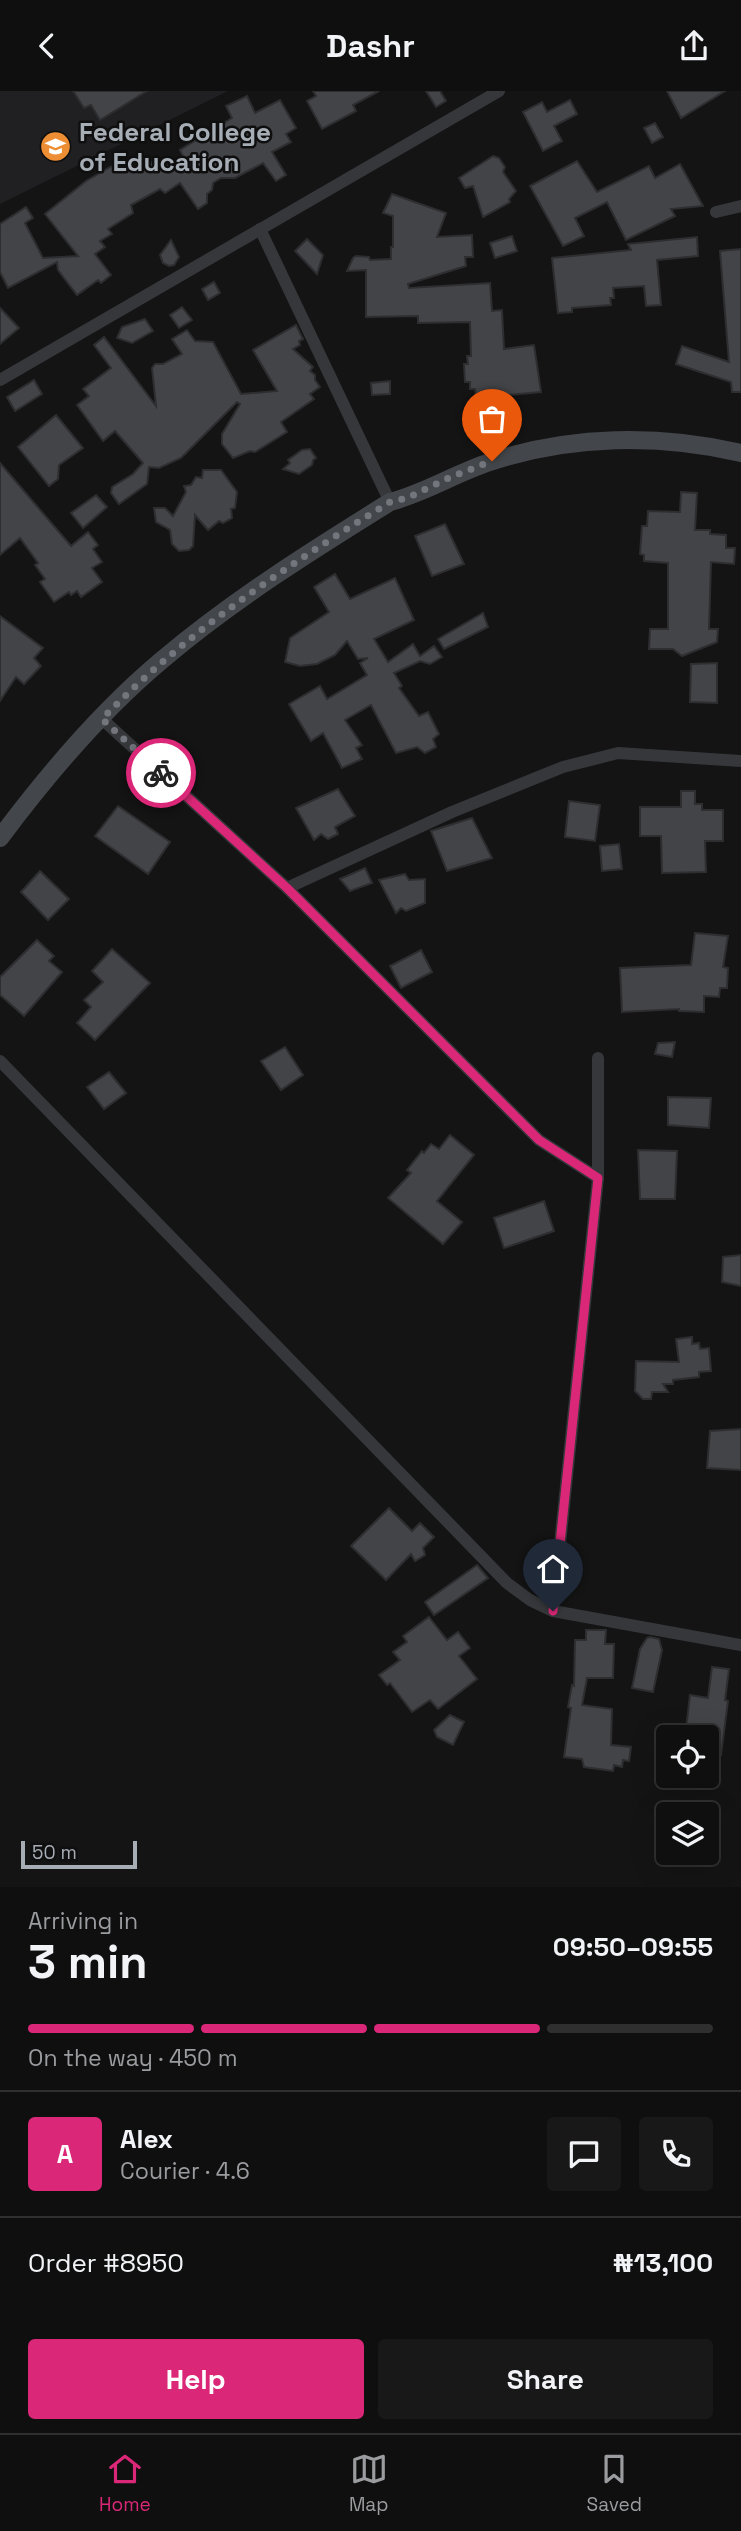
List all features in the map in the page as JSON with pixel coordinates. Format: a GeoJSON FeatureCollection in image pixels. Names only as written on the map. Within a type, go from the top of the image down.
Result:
{"type":"FeatureCollection","features":[{"type":"Feature","properties":{"kind":"main road"},"geometry":{"type":"LineString","coordinates":[[0,838],[46,779],[161,661],[239,600],[390,502],[407,498],[492,461],[562,445],[628,440],[673,441],[741,453]]}},
{"type":"Feature","properties":{"kind":"street"},"geometry":{"type":"LineString","coordinates":[[0,380],[499,91]]}},
{"type":"Feature","properties":{"kind":"street"},"geometry":{"type":"LineString","coordinates":[[716,212],[741,206]]}},
{"type":"Feature","properties":{"kind":"street"},"geometry":{"type":"LineString","coordinates":[[260,229],[390,502]]}},
{"type":"Feature","properties":{"kind":"street"},"geometry":{"type":"LineString","coordinates":[[102,719],[287,888],[539,1140],[598,1178]]}},
{"type":"Feature","properties":{"kind":"street"},"geometry":{"type":"LineString","coordinates":[[287,888],[452,812],[563,767],[618,753],[741,761]]}},
{"type":"Feature","properties":{"kind":"street"},"geometry":{"type":"LineString","coordinates":[[553,1611],[598,1178],[598,1058]]}},
{"type":"Feature","properties":{"kind":"street"},"geometry":{"type":"LineString","coordinates":[[0,1061],[507,1583],[530,1601],[553,1611],[741,1645]]}},
{"type":"Feature","properties":{"kind":"shaded area","name":"Federal College of Education"},"geometry":{"type":"Polygon","coordinates":[[[0,91],[228,91],[0,204],[0,91]]]}},
{"type":"Feature","properties":{"kind":"building"},"geometry":{"type":"Polygon","coordinates":[[[73,91],[147,91],[100,120],[91,105],[84,108],[73,91]]]}},
{"type":"Feature","properties":{"kind":"building"},"geometry":{"type":"Polygon","coordinates":[[[313,91],[379,91],[353,105],[356,111],[322,129],[307,101],[316,96],[313,91]]]}},
{"type":"Feature","properties":{"kind":"building"},"geometry":{"type":"Polygon","coordinates":[[[426,91],[440,91],[446,101],[436,107],[426,91]]]}},
{"type":"Feature","properties":{"kind":"building"},"geometry":{"type":"Polygon","coordinates":[[[667,91],[725,91],[681,118],[667,91]]]}},
{"type":"Feature","properties":{"kind":"building"},"geometry":{"type":"Polygon","coordinates":[[[247,96],[255,113],[280,100],[296,128],[286,134],[291,142],[272,152],[286,175],[276,181],[263,163],[235,178],[221,178],[213,183],[212,190],[207,194],[207,203],[198,209],[180,183],[165,193],[160,189],[131,205],[133,213],[108,229],[112,234],[100,241],[105,247],[95,254],[111,275],[101,283],[98,280],[77,295],[58,270],[57,262],[8,288],[0,272],[0,224],[26,207],[33,218],[25,223],[43,258],[78,256],[45,214],[86,181],[124,159],[130,169],[153,162],[190,171],[180,150],[232,118],[226,106],[247,96]]]}},
{"type":"Feature","properties":{"kind":"building"},"geometry":{"type":"Polygon","coordinates":[[[570,100],[577,114],[554,126],[562,141],[543,151],[523,112],[542,102],[547,112],[570,100]]]}},
{"type":"Feature","properties":{"kind":"building"},"geometry":{"type":"Polygon","coordinates":[[[655,123],[663,137],[652,143],[644,128],[655,123]]]}},
{"type":"Feature","properties":{"kind":"building"},"geometry":{"type":"Polygon","coordinates":[[[493,156],[499,158],[505,167],[503,172],[516,191],[509,199],[510,202],[483,217],[473,186],[465,188],[459,178],[493,156]]]}},
{"type":"Feature","properties":{"kind":"building"},"geometry":{"type":"Polygon","coordinates":[[[577,161],[597,192],[649,166],[655,178],[680,164],[703,206],[671,209],[675,216],[626,240],[607,202],[575,218],[584,236],[563,246],[530,186],[577,161]]]}},
{"type":"Feature","properties":{"kind":"building"},"geometry":{"type":"Polygon","coordinates":[[[392,194],[446,213],[437,237],[472,235],[473,257],[465,257],[466,266],[408,284],[409,288],[490,283],[492,311],[502,310],[504,349],[534,345],[541,392],[498,396],[498,400],[484,401],[484,397],[476,398],[475,389],[470,389],[470,382],[465,382],[464,364],[468,364],[467,356],[471,356],[470,322],[418,323],[418,316],[366,317],[366,270],[347,271],[356,256],[369,257],[370,260],[391,259],[393,216],[383,213],[392,194]]]}},
{"type":"Feature","properties":{"kind":"building"},"geometry":{"type":"Polygon","coordinates":[[[512,236],[517,251],[495,258],[490,243],[512,236]]]}},
{"type":"Feature","properties":{"kind":"building"},"geometry":{"type":"Polygon","coordinates":[[[697,237],[698,256],[657,260],[661,305],[646,306],[644,286],[613,288],[614,298],[610,298],[611,305],[572,308],[572,312],[558,313],[552,258],[631,250],[628,244],[697,237]]]}},
{"type":"Feature","properties":{"kind":"building"},"geometry":{"type":"Polygon","coordinates":[[[307,239],[323,255],[317,274],[295,251],[307,239]]]}},
{"type":"Feature","properties":{"kind":"building"},"geometry":{"type":"Polygon","coordinates":[[[171,240],[179,257],[174,265],[169,266],[163,263],[160,255],[171,240]]]}},
{"type":"Feature","properties":{"kind":"building"},"geometry":{"type":"Polygon","coordinates":[[[741,249],[741,392],[732,392],[731,382],[676,364],[682,346],[729,362],[720,251],[741,249]]]}},
{"type":"Feature","properties":{"kind":"building"},"geometry":{"type":"Polygon","coordinates":[[[214,282],[220,293],[208,300],[202,289],[214,282]]]}},
{"type":"Feature","properties":{"kind":"building"},"geometry":{"type":"Polygon","coordinates":[[[182,307],[192,320],[179,328],[170,315],[182,307]]]}},
{"type":"Feature","properties":{"kind":"building"},"geometry":{"type":"Polygon","coordinates":[[[0,308],[19,328],[0,344],[0,308]]]}},
{"type":"Feature","properties":{"kind":"building"},"geometry":{"type":"Polygon","coordinates":[[[145,319],[153,331],[132,343],[117,338],[122,327],[145,319]]]}},
{"type":"Feature","properties":{"kind":"building"},"geometry":{"type":"Polygon","coordinates":[[[296,325],[303,339],[299,341],[300,345],[293,349],[313,367],[310,371],[315,375],[320,387],[310,394],[314,399],[281,422],[287,432],[255,452],[250,451],[233,458],[222,444],[222,434],[240,404],[237,402],[181,458],[159,468],[149,467],[147,484],[119,504],[111,493],[112,487],[133,474],[143,463],[115,431],[103,441],[77,405],[89,396],[83,389],[111,368],[94,345],[104,337],[156,406],[152,368],[155,364],[163,364],[182,354],[172,339],[187,330],[195,341],[213,342],[241,394],[277,391],[253,350],[296,325]]]}},
{"type":"Feature","properties":{"kind":"building"},"geometry":{"type":"Polygon","coordinates":[[[34,380],[42,394],[15,411],[7,397],[34,380]]]}},
{"type":"Feature","properties":{"kind":"building"},"geometry":{"type":"Polygon","coordinates":[[[390,381],[390,394],[372,395],[371,383],[390,381]]]}},
{"type":"Feature","properties":{"kind":"building"},"geometry":{"type":"Polygon","coordinates":[[[56,415],[83,448],[59,465],[58,479],[49,486],[18,447],[56,415]]]}},
{"type":"Feature","properties":{"kind":"building"},"geometry":{"type":"Polygon","coordinates":[[[310,449],[316,458],[312,465],[299,474],[283,469],[290,463],[288,460],[302,450],[310,449]]]}},
{"type":"Feature","properties":{"kind":"building"},"geometry":{"type":"Polygon","coordinates":[[[0,463],[71,546],[88,532],[98,545],[93,549],[102,562],[92,568],[102,582],[81,597],[77,591],[71,595],[69,592],[54,602],[40,582],[45,579],[35,565],[38,563],[20,538],[0,555],[0,463]]]}},
{"type":"Feature","properties":{"kind":"building"},"geometry":{"type":"Polygon","coordinates":[[[203,470],[221,470],[237,492],[235,508],[231,509],[232,518],[223,523],[219,521],[208,530],[195,515],[193,546],[189,550],[179,551],[172,544],[170,530],[156,522],[154,508],[165,508],[173,516],[186,492],[184,486],[191,485],[196,477],[202,478],[203,470]]]}},
{"type":"Feature","properties":{"kind":"building"},"geometry":{"type":"Polygon","coordinates":[[[681,492],[697,493],[695,530],[710,530],[710,534],[726,535],[726,548],[735,548],[734,564],[711,562],[709,629],[718,629],[717,642],[682,656],[673,649],[649,649],[650,629],[668,629],[668,563],[644,561],[644,555],[640,554],[642,526],[647,526],[648,511],[680,512],[681,492]]]}},
{"type":"Feature","properties":{"kind":"building"},"geometry":{"type":"Polygon","coordinates":[[[96,495],[107,507],[83,528],[71,513],[96,495]]]}},
{"type":"Feature","properties":{"kind":"building"},"geometry":{"type":"Polygon","coordinates":[[[445,524],[464,564],[432,576],[415,536],[445,524]]]}},
{"type":"Feature","properties":{"kind":"building"},"geometry":{"type":"Polygon","coordinates":[[[335,574],[350,599],[395,578],[414,620],[374,639],[388,662],[413,644],[420,656],[434,646],[442,657],[430,664],[420,661],[394,673],[402,686],[399,688],[419,716],[428,712],[439,734],[433,739],[436,747],[425,753],[417,747],[396,753],[371,705],[345,720],[362,745],[356,748],[362,759],[342,768],[323,733],[311,741],[289,704],[320,686],[327,699],[367,675],[360,663],[368,658],[358,659],[347,641],[335,655],[317,664],[300,666],[285,662],[290,638],[329,612],[314,587],[335,574]]]}},
{"type":"Feature","properties":{"kind":"building"},"geometry":{"type":"Polygon","coordinates":[[[483,613],[488,627],[444,649],[438,639],[483,613]]]}},
{"type":"Feature","properties":{"kind":"building"},"geometry":{"type":"Polygon","coordinates":[[[0,616],[43,648],[34,658],[41,666],[24,684],[16,677],[0,701],[0,616]]]}},
{"type":"Feature","properties":{"kind":"building"},"geometry":{"type":"Polygon","coordinates":[[[717,663],[717,703],[690,702],[691,664],[717,663]]]}},
{"type":"Feature","properties":{"kind":"building"},"geometry":{"type":"Polygon","coordinates":[[[338,789],[355,816],[335,827],[338,834],[328,839],[321,834],[314,840],[296,808],[338,789]]]}},
{"type":"Feature","properties":{"kind":"building"},"geometry":{"type":"Polygon","coordinates":[[[681,791],[695,791],[695,804],[702,804],[702,810],[723,810],[723,841],[705,841],[706,872],[662,873],[661,836],[640,836],[640,807],[681,807],[681,791]]]}},
{"type":"Feature","properties":{"kind":"building"},"geometry":{"type":"Polygon","coordinates":[[[569,801],[600,805],[595,841],[565,837],[569,801]]]}},
{"type":"Feature","properties":{"kind":"building"},"geometry":{"type":"Polygon","coordinates":[[[118,806],[170,842],[148,874],[95,836],[118,806]]]}},
{"type":"Feature","properties":{"kind":"building"},"geometry":{"type":"Polygon","coordinates":[[[472,818],[492,858],[447,871],[431,831],[472,818]]]}},
{"type":"Feature","properties":{"kind":"building"},"geometry":{"type":"Polygon","coordinates":[[[619,844],[622,869],[602,871],[600,846],[619,844]]]}},
{"type":"Feature","properties":{"kind":"building"},"geometry":{"type":"Polygon","coordinates":[[[365,868],[372,883],[350,891],[340,879],[365,868]]]}},
{"type":"Feature","properties":{"kind":"building"},"geometry":{"type":"Polygon","coordinates":[[[40,871],[69,899],[48,920],[21,892],[40,871]]]}},
{"type":"Feature","properties":{"kind":"building"},"geometry":{"type":"Polygon","coordinates":[[[405,874],[409,880],[425,879],[425,903],[406,911],[401,908],[396,913],[379,880],[405,874]]]}},
{"type":"Feature","properties":{"kind":"building"},"geometry":{"type":"Polygon","coordinates":[[[695,933],[728,936],[723,967],[728,968],[727,988],[720,988],[719,997],[704,996],[704,1012],[679,1009],[622,1012],[620,968],[691,965],[695,933]]]}},
{"type":"Feature","properties":{"kind":"building"},"geometry":{"type":"Polygon","coordinates":[[[37,940],[54,956],[49,961],[62,972],[24,1016],[0,995],[0,977],[37,940]]]}},
{"type":"Feature","properties":{"kind":"building"},"geometry":{"type":"Polygon","coordinates":[[[112,949],[150,983],[95,1040],[77,1023],[91,1007],[84,1000],[103,982],[92,971],[112,949]]]}},
{"type":"Feature","properties":{"kind":"building"},"geometry":{"type":"Polygon","coordinates":[[[421,950],[432,972],[401,988],[390,966],[421,950]]]}},
{"type":"Feature","properties":{"kind":"building"},"geometry":{"type":"Polygon","coordinates":[[[675,1042],[672,1057],[655,1054],[658,1043],[675,1042]]]}},
{"type":"Feature","properties":{"kind":"building"},"geometry":{"type":"Polygon","coordinates":[[[285,1047],[303,1075],[281,1090],[261,1061],[285,1047]]]}},
{"type":"Feature","properties":{"kind":"building"},"geometry":{"type":"Polygon","coordinates":[[[109,1072],[126,1093],[104,1109],[87,1087],[109,1072]]]}},
{"type":"Feature","properties":{"kind":"building"},"geometry":{"type":"Polygon","coordinates":[[[668,1097],[711,1098],[709,1128],[668,1125],[668,1097]]]}},
{"type":"Feature","properties":{"kind":"building"},"geometry":{"type":"Polygon","coordinates":[[[450,1135],[474,1155],[437,1201],[462,1222],[443,1244],[388,1198],[411,1173],[407,1170],[422,1151],[424,1153],[431,1144],[439,1149],[450,1135]]]}},
{"type":"Feature","properties":{"kind":"building"},"geometry":{"type":"Polygon","coordinates":[[[638,1150],[677,1151],[675,1199],[640,1199],[638,1150]]]}},
{"type":"Feature","properties":{"kind":"building"},"geometry":{"type":"Polygon","coordinates":[[[544,1201],[554,1231],[504,1248],[494,1218],[544,1201]]]}},
{"type":"Feature","properties":{"kind":"building"},"geometry":{"type":"Polygon","coordinates":[[[741,1255],[741,1286],[722,1282],[723,1257],[741,1255]]]}},
{"type":"Feature","properties":{"kind":"building"},"geometry":{"type":"Polygon","coordinates":[[[692,1337],[692,1344],[699,1343],[700,1349],[709,1348],[711,1371],[699,1372],[699,1377],[663,1384],[668,1392],[652,1392],[651,1399],[643,1399],[635,1391],[636,1361],[679,1362],[676,1339],[692,1337]]]}},
{"type":"Feature","properties":{"kind":"building"},"geometry":{"type":"Polygon","coordinates":[[[741,1429],[741,1470],[707,1468],[710,1431],[741,1429]]]}},
{"type":"Feature","properties":{"kind":"building"},"geometry":{"type":"Polygon","coordinates":[[[389,1508],[412,1531],[420,1523],[434,1537],[423,1548],[425,1555],[415,1561],[411,1554],[386,1580],[351,1546],[389,1508]]]}},
{"type":"Feature","properties":{"kind":"building"},"geometry":{"type":"Polygon","coordinates":[[[477,1565],[488,1578],[434,1615],[425,1602],[477,1565]]]}},
{"type":"Feature","properties":{"kind":"building"},"geometry":{"type":"Polygon","coordinates":[[[429,1617],[447,1640],[458,1632],[470,1648],[459,1656],[477,1679],[438,1709],[430,1700],[412,1712],[390,1683],[387,1685],[379,1675],[400,1660],[393,1652],[407,1642],[403,1636],[429,1617]]]}},
{"type":"Feature","properties":{"kind":"building"},"geometry":{"type":"Polygon","coordinates":[[[586,1630],[606,1630],[605,1644],[614,1644],[613,1678],[587,1678],[582,1705],[612,1709],[611,1745],[631,1747],[629,1761],[623,1760],[622,1767],[614,1765],[613,1771],[584,1767],[582,1759],[564,1757],[571,1708],[568,1707],[572,1685],[574,1686],[575,1640],[586,1640],[586,1630]]]}},
{"type":"Feature","properties":{"kind":"building"},"geometry":{"type":"Polygon","coordinates":[[[650,1637],[659,1639],[662,1650],[653,1692],[632,1688],[640,1649],[650,1637]]]}},
{"type":"Feature","properties":{"kind":"building"},"geometry":{"type":"Polygon","coordinates":[[[712,1667],[729,1669],[721,1755],[719,1725],[687,1725],[690,1695],[708,1698],[712,1667]]]}},
{"type":"Feature","properties":{"kind":"building"},"geometry":{"type":"Polygon","coordinates":[[[450,1715],[464,1722],[453,1745],[437,1737],[434,1730],[450,1715]]]}},
{"type":"Feature","properties":{"kind":"way so far"},"geometry":{"type":"LineString","coordinates":[[161,773],[102,719],[139,681],[185,641],[239,600],[390,502],[407,498],[492,461]]}},
{"type":"Feature","properties":{"kind":"place","name":"Federal College of Education"},"geometry":{"type":"Point","coordinates":[56,147]}},
{"type":"Feature","properties":{"kind":"route"},"geometry":{"type":"LineString","coordinates":[[161,773],[287,888],[539,1140],[598,1178],[553,1611]]}}]}
